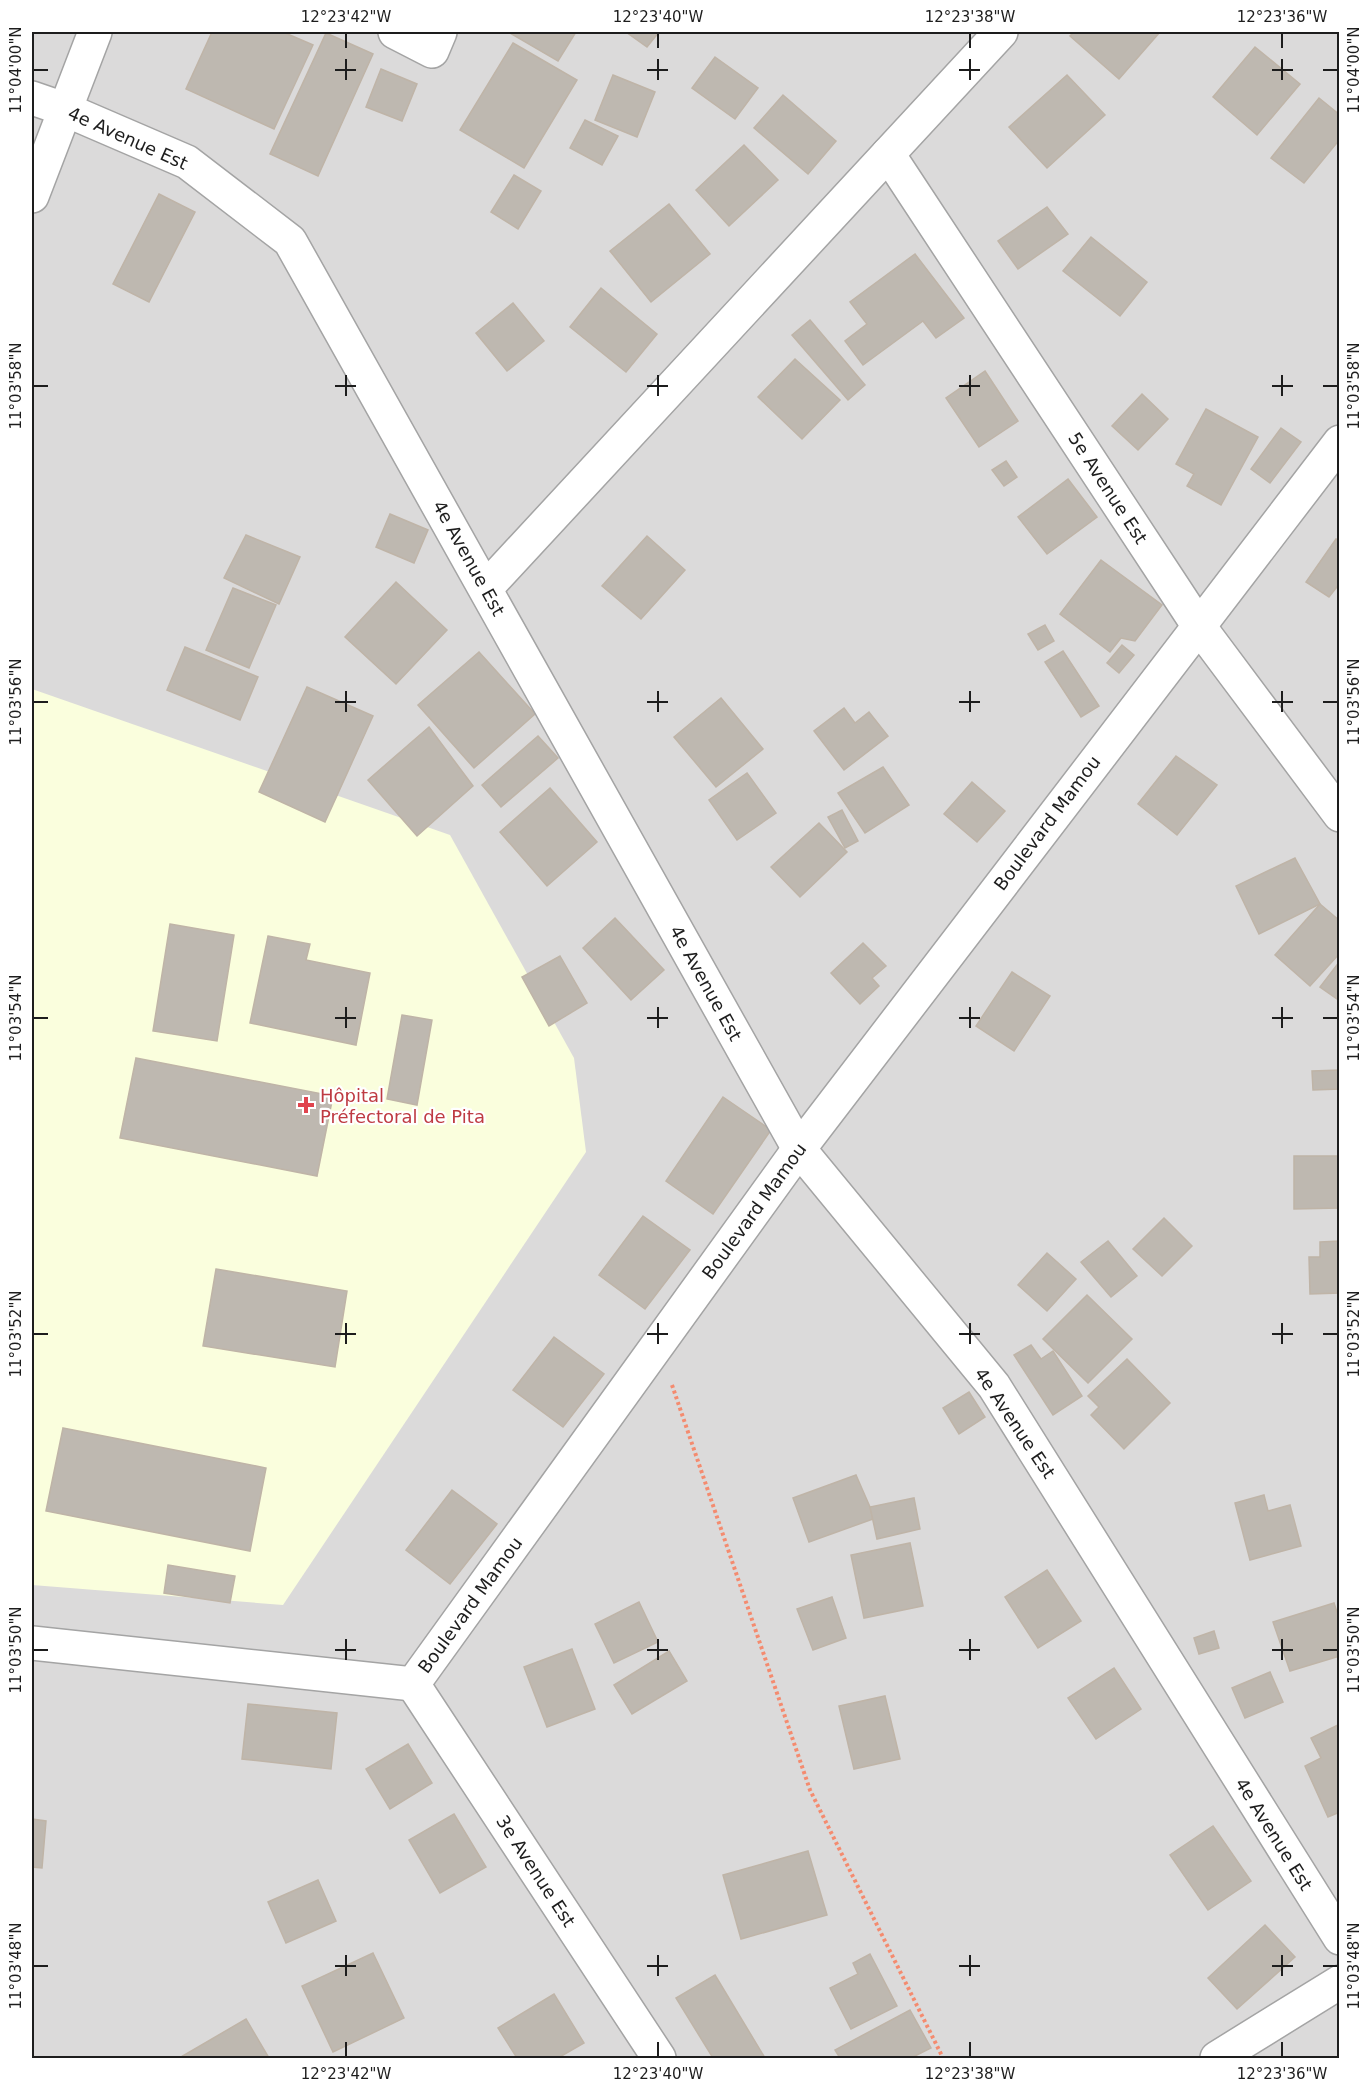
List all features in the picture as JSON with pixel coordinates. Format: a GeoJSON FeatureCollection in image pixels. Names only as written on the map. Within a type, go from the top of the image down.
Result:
{"type":"FeatureCollection","features":[{"type":"Feature","properties":{"kind":"street"},"geometry":{"type":"LineString","coordinates":[[32,196],[95,32]]}},
{"type":"Feature","properties":{"kind":"street"},"geometry":{"type":"LineString","coordinates":[[395,32],[432,51],[440,32]]}},
{"type":"Feature","properties":{"kind":"street"},"geometry":{"type":"LineString","coordinates":[[486,588],[1001,32]]}},
{"type":"Feature","properties":{"kind":"street","name":"4e Avenue Est"},"geometry":{"type":"LineString","coordinates":[[32,98],[64,109],[187,162],[290,241],[799,1149],[994,1386],[1340,1938]]}},
{"type":"Feature","properties":{"kind":"street","name":"5e Avenue Est"},"geometry":{"type":"LineString","coordinates":[[888,154],[1198,625],[1340,815]]}},
{"type":"Feature","properties":{"kind":"street","name":"Boulevard Mamou"},"geometry":{"type":"LineString","coordinates":[[32,1643],[413,1684],[799,1149],[1340,442]]}},
{"type":"Feature","properties":{"kind":"street","name":"3e Avenue Est"},"geometry":{"type":"LineString","coordinates":[[413,1684],[659,2058]]}},
{"type":"Feature","properties":{"kind":"street"},"geometry":{"type":"LineString","coordinates":[[1217,2058],[1340,1982]]}},
{"type":"Feature","properties":{"kind":"path"},"geometry":{"type":"LineString","coordinates":[[658,1344],[810,1790],[943,2058]]}},
{"type":"Feature","properties":{"kind":"shaded area"},"geometry":{"type":"Polygon","coordinates":[[[32,32],[1339,32],[1339,2058],[32,2058],[32,32]]]}},
{"type":"Feature","properties":{"kind":"shaded area","name":"Hôpital Préfectoral de Pita"},"geometry":{"type":"Polygon","coordinates":[[[32,689],[450,835],[574,1058],[586,1152],[283,1605],[32,1585],[32,689]]]}},
{"type":"Feature","properties":{"kind":"building"},"geometry":{"type":"Polygon","coordinates":[[[212,32],[283,32],[313,45],[274,129],[186,89],[212,32]]]}},
{"type":"Feature","properties":{"kind":"building"},"geometry":{"type":"Polygon","coordinates":[[[508,32],[576,32],[558,61],[508,32]]]}},
{"type":"Feature","properties":{"kind":"building"},"geometry":{"type":"Polygon","coordinates":[[[626,32],[659,32],[647,47],[626,32]]]}},
{"type":"Feature","properties":{"kind":"building"},"geometry":{"type":"Polygon","coordinates":[[[1074,32],[1160,32],[1119,79],[1070,36],[1074,32]]]}},
{"type":"Feature","properties":{"kind":"building"},"geometry":{"type":"Polygon","coordinates":[[[326,33],[373,54],[318,176],[270,154],[326,33]]]}},
{"type":"Feature","properties":{"kind":"building"},"geometry":{"type":"Polygon","coordinates":[[[513,43],[577,80],[524,168],[460,130],[513,43]]]}},
{"type":"Feature","properties":{"kind":"building"},"geometry":{"type":"Polygon","coordinates":[[[1255,47],[1300,84],[1257,135],[1213,97],[1255,47]]]}},
{"type":"Feature","properties":{"kind":"building"},"geometry":{"type":"Polygon","coordinates":[[[715,57],[758,88],[735,119],[692,88],[715,57]]]}},
{"type":"Feature","properties":{"kind":"building"},"geometry":{"type":"Polygon","coordinates":[[[381,69],[417,84],[402,121],[366,107],[381,69]]]}},
{"type":"Feature","properties":{"kind":"building"},"geometry":{"type":"Polygon","coordinates":[[[613,75],[655,92],[637,137],[595,120],[613,75]]]}},
{"type":"Feature","properties":{"kind":"building"},"geometry":{"type":"Polygon","coordinates":[[[1067,75],[1105,115],[1047,168],[1009,127],[1067,75]]]}},
{"type":"Feature","properties":{"kind":"building"},"geometry":{"type":"Polygon","coordinates":[[[783,95],[836,141],[808,174],[754,128],[783,95]]]}},
{"type":"Feature","properties":{"kind":"building"},"geometry":{"type":"Polygon","coordinates":[[[1319,98],[1340,115],[1340,139],[1304,183],[1271,158],[1319,98]]]}},
{"type":"Feature","properties":{"kind":"building"},"geometry":{"type":"Polygon","coordinates":[[[585,120],[618,136],[602,165],[570,148],[585,120]]]}},
{"type":"Feature","properties":{"kind":"building"},"geometry":{"type":"Polygon","coordinates":[[[744,145],[778,180],[729,226],[696,190],[744,145]]]}},
{"type":"Feature","properties":{"kind":"building"},"geometry":{"type":"Polygon","coordinates":[[[514,175],[541,191],[518,229],[491,212],[514,175]]]}},
{"type":"Feature","properties":{"kind":"building"},"geometry":{"type":"Polygon","coordinates":[[[159,194],[195,212],[149,302],[113,284],[159,194]]]}},
{"type":"Feature","properties":{"kind":"building"},"geometry":{"type":"Polygon","coordinates":[[[669,204],[710,254],[651,302],[610,251],[669,204]]]}},
{"type":"Feature","properties":{"kind":"building"},"geometry":{"type":"Polygon","coordinates":[[[1047,207],[1068,234],[1018,269],[998,241],[1047,207]]]}},
{"type":"Feature","properties":{"kind":"building"},"geometry":{"type":"Polygon","coordinates":[[[1091,237],[1147,282],[1120,316],[1063,271],[1091,237]]]}},
{"type":"Feature","properties":{"kind":"building"},"geometry":{"type":"Polygon","coordinates":[[[915,254],[964,318],[936,338],[923,321],[863,365],[845,341],[867,324],[850,302],[915,254]]]}},
{"type":"Feature","properties":{"kind":"building"},"geometry":{"type":"Polygon","coordinates":[[[601,288],[657,334],[626,372],[570,327],[601,288]]]}},
{"type":"Feature","properties":{"kind":"building"},"geometry":{"type":"Polygon","coordinates":[[[513,303],[544,341],[507,371],[476,333],[513,303]]]}},
{"type":"Feature","properties":{"kind":"building"},"geometry":{"type":"Polygon","coordinates":[[[810,320],[865,385],[848,400],[792,335],[810,320]]]}},
{"type":"Feature","properties":{"kind":"building"},"geometry":{"type":"Polygon","coordinates":[[[795,359],[840,400],[802,439],[758,397],[795,359]]]}},
{"type":"Feature","properties":{"kind":"building"},"geometry":{"type":"Polygon","coordinates":[[[985,371],[1018,421],[979,447],[946,398],[985,371]]]}},
{"type":"Feature","properties":{"kind":"building"},"geometry":{"type":"Polygon","coordinates":[[[1142,394],[1168,419],[1138,450],[1112,426],[1142,394]]]}},
{"type":"Feature","properties":{"kind":"building"},"geometry":{"type":"Polygon","coordinates":[[[1206,409],[1258,437],[1221,505],[1187,486],[1194,474],[1176,464],[1206,409]]]}},
{"type":"Feature","properties":{"kind":"building"},"geometry":{"type":"Polygon","coordinates":[[[1281,428],[1301,442],[1270,483],[1251,469],[1281,428]]]}},
{"type":"Feature","properties":{"kind":"building"},"geometry":{"type":"Polygon","coordinates":[[[1006,461],[1017,477],[1004,486],[992,470],[1006,461]]]}},
{"type":"Feature","properties":{"kind":"building"},"geometry":{"type":"Polygon","coordinates":[[[1068,479],[1097,517],[1047,554],[1018,517],[1068,479]]]}},
{"type":"Feature","properties":{"kind":"building"},"geometry":{"type":"Polygon","coordinates":[[[390,514],[428,530],[414,563],[376,547],[390,514]]]}},
{"type":"Feature","properties":{"kind":"building"},"geometry":{"type":"Polygon","coordinates":[[[246,535],[300,557],[279,604],[224,578],[246,535]]]}},
{"type":"Feature","properties":{"kind":"building"},"geometry":{"type":"Polygon","coordinates":[[[647,536],[685,570],[641,619],[602,586],[647,536]]]}},
{"type":"Feature","properties":{"kind":"building"},"geometry":{"type":"Polygon","coordinates":[[[1336,539],[1340,541],[1340,583],[1329,597],[1306,582],[1336,539]]]}},
{"type":"Feature","properties":{"kind":"building"},"geometry":{"type":"Polygon","coordinates":[[[1101,560],[1162,605],[1135,641],[1121,638],[1110,652],[1060,614],[1101,560]]]}},
{"type":"Feature","properties":{"kind":"building"},"geometry":{"type":"Polygon","coordinates":[[[396,582],[447,630],[396,684],[345,637],[396,582]]]}},
{"type":"Feature","properties":{"kind":"building"},"geometry":{"type":"Polygon","coordinates":[[[233,588],[276,605],[249,668],[206,650],[233,588]]]}},
{"type":"Feature","properties":{"kind":"building"},"geometry":{"type":"Polygon","coordinates":[[[1045,625],[1054,641],[1038,650],[1028,634],[1045,625]]]}},
{"type":"Feature","properties":{"kind":"building"},"geometry":{"type":"Polygon","coordinates":[[[1122,645],[1134,655],[1119,673],[1107,663],[1122,645]]]}},
{"type":"Feature","properties":{"kind":"building"},"geometry":{"type":"Polygon","coordinates":[[[185,647],[258,677],[240,720],[167,690],[185,647]]]}},
{"type":"Feature","properties":{"kind":"building"},"geometry":{"type":"Polygon","coordinates":[[[1063,651],[1099,706],[1081,717],[1045,662],[1063,651]]]}},
{"type":"Feature","properties":{"kind":"building"},"geometry":{"type":"Polygon","coordinates":[[[479,652],[535,714],[474,768],[418,705],[479,652]]]}},
{"type":"Feature","properties":{"kind":"building"},"geometry":{"type":"Polygon","coordinates":[[[307,687],[373,716],[325,822],[259,792],[307,687]]]}},
{"type":"Feature","properties":{"kind":"building"},"geometry":{"type":"Polygon","coordinates":[[[721,698],[763,749],[716,787],[674,737],[721,698]]]}},
{"type":"Feature","properties":{"kind":"building"},"geometry":{"type":"Polygon","coordinates":[[[844,708],[855,723],[869,712],[888,736],[844,770],[814,731],[844,708]]]}},
{"type":"Feature","properties":{"kind":"building"},"geometry":{"type":"Polygon","coordinates":[[[429,727],[473,786],[417,836],[368,780],[429,727]]]}},
{"type":"Feature","properties":{"kind":"building"},"geometry":{"type":"Polygon","coordinates":[[[538,736],[558,758],[501,807],[482,785],[538,736]]]}},
{"type":"Feature","properties":{"kind":"building"},"geometry":{"type":"Polygon","coordinates":[[[1176,756],[1217,785],[1177,835],[1138,804],[1176,756]]]}},
{"type":"Feature","properties":{"kind":"building"},"geometry":{"type":"Polygon","coordinates":[[[883,767],[909,805],[865,833],[838,793],[883,767]]]}},
{"type":"Feature","properties":{"kind":"building"},"geometry":{"type":"Polygon","coordinates":[[[747,773],[776,813],[737,840],[709,800],[747,773]]]}},
{"type":"Feature","properties":{"kind":"building"},"geometry":{"type":"Polygon","coordinates":[[[972,782],[1005,811],[977,842],[944,814],[972,782]]]}},
{"type":"Feature","properties":{"kind":"building"},"geometry":{"type":"Polygon","coordinates":[[[550,788],[597,842],[547,886],[500,832],[550,788]]]}},
{"type":"Feature","properties":{"kind":"building"},"geometry":{"type":"Polygon","coordinates":[[[842,810],[858,841],[845,848],[828,817],[842,810]]]}},
{"type":"Feature","properties":{"kind":"building"},"geometry":{"type":"Polygon","coordinates":[[[819,823],[847,852],[800,897],[771,867],[819,823]]]}},
{"type":"Feature","properties":{"kind":"building"},"geometry":{"type":"Polygon","coordinates":[[[1295,858],[1320,904],[1259,934],[1236,886],[1295,858]]]}},
{"type":"Feature","properties":{"kind":"building"},"geometry":{"type":"Polygon","coordinates":[[[1320,904],[1340,921],[1340,953],[1310,986],[1275,955],[1320,904]]]}},
{"type":"Feature","properties":{"kind":"building"},"geometry":{"type":"Polygon","coordinates":[[[615,918],[664,970],[631,1000],[583,948],[615,918]]]}},
{"type":"Feature","properties":{"kind":"building"},"geometry":{"type":"Polygon","coordinates":[[[170,924],[234,935],[217,1041],[153,1031],[170,924]]]}},
{"type":"Feature","properties":{"kind":"building"},"geometry":{"type":"Polygon","coordinates":[[[268,936],[310,944],[306,960],[370,973],[356,1045],[250,1023],[268,936]]]}},
{"type":"Feature","properties":{"kind":"building"},"geometry":{"type":"Polygon","coordinates":[[[863,943],[886,966],[872,978],[879,986],[860,1004],[831,973],[863,943]]]}},
{"type":"Feature","properties":{"kind":"building"},"geometry":{"type":"Polygon","coordinates":[[[560,956],[587,1003],[549,1026],[522,977],[560,956]]]}},
{"type":"Feature","properties":{"kind":"building"},"geometry":{"type":"Polygon","coordinates":[[[1340,961],[1340,1001],[1320,987],[1340,961]]]}},
{"type":"Feature","properties":{"kind":"building"},"geometry":{"type":"Polygon","coordinates":[[[1012,972],[1050,996],[1014,1051],[976,1026],[1012,972]]]}},
{"type":"Feature","properties":{"kind":"building"},"geometry":{"type":"Polygon","coordinates":[[[402,1015],[432,1020],[417,1105],[387,1099],[402,1015]]]}},
{"type":"Feature","properties":{"kind":"building"},"geometry":{"type":"Polygon","coordinates":[[[136,1058],[333,1096],[317,1176],[120,1138],[136,1058]]]}},
{"type":"Feature","properties":{"kind":"building"},"geometry":{"type":"Polygon","coordinates":[[[1340,1070],[1340,1089],[1313,1090],[1312,1071],[1340,1070]]]}},
{"type":"Feature","properties":{"kind":"building"},"geometry":{"type":"Polygon","coordinates":[[[723,1097],[771,1130],[713,1214],[666,1181],[723,1097]]]}},
{"type":"Feature","properties":{"kind":"building"},"geometry":{"type":"Polygon","coordinates":[[[1294,1156],[1340,1156],[1340,1208],[1294,1209],[1294,1156]]]}},
{"type":"Feature","properties":{"kind":"building"},"geometry":{"type":"Polygon","coordinates":[[[643,1216],[690,1250],[645,1309],[599,1275],[643,1216]]]}},
{"type":"Feature","properties":{"kind":"building"},"geometry":{"type":"Polygon","coordinates":[[[1164,1218],[1192,1246],[1162,1276],[1133,1249],[1164,1218]]]}},
{"type":"Feature","properties":{"kind":"building"},"geometry":{"type":"Polygon","coordinates":[[[1108,1241],[1137,1276],[1111,1297],[1081,1262],[1108,1241]]]}},
{"type":"Feature","properties":{"kind":"building"},"geometry":{"type":"Polygon","coordinates":[[[1340,1241],[1340,1293],[1310,1294],[1309,1257],[1320,1257],[1320,1242],[1340,1241]]]}},
{"type":"Feature","properties":{"kind":"building"},"geometry":{"type":"Polygon","coordinates":[[[1047,1253],[1076,1279],[1047,1311],[1018,1285],[1047,1253]]]}},
{"type":"Feature","properties":{"kind":"building"},"geometry":{"type":"Polygon","coordinates":[[[216,1269],[347,1291],[335,1367],[203,1346],[216,1269]]]}},
{"type":"Feature","properties":{"kind":"building"},"geometry":{"type":"Polygon","coordinates":[[[1087,1295],[1132,1339],[1088,1383],[1043,1339],[1087,1295]]]}},
{"type":"Feature","properties":{"kind":"building"},"geometry":{"type":"Polygon","coordinates":[[[554,1337],[604,1374],[563,1427],[513,1390],[554,1337]]]}},
{"type":"Feature","properties":{"kind":"building"},"geometry":{"type":"Polygon","coordinates":[[[1031,1345],[1041,1359],[1053,1351],[1082,1396],[1053,1415],[1014,1355],[1031,1345]]]}},
{"type":"Feature","properties":{"kind":"building"},"geometry":{"type":"Polygon","coordinates":[[[1127,1359],[1170,1403],[1124,1449],[1091,1415],[1099,1407],[1088,1396],[1127,1359]]]}},
{"type":"Feature","properties":{"kind":"building"},"geometry":{"type":"Polygon","coordinates":[[[969,1392],[985,1417],[959,1434],[943,1408],[969,1392]]]}},
{"type":"Feature","properties":{"kind":"building"},"geometry":{"type":"Polygon","coordinates":[[[63,1428],[266,1468],[250,1551],[46,1511],[63,1428]]]}},
{"type":"Feature","properties":{"kind":"building"},"geometry":{"type":"Polygon","coordinates":[[[856,1475],[873,1519],[809,1542],[793,1498],[856,1475]]]}},
{"type":"Feature","properties":{"kind":"building"},"geometry":{"type":"Polygon","coordinates":[[[452,1490],[497,1524],[450,1584],[406,1550],[452,1490]]]}},
{"type":"Feature","properties":{"kind":"building"},"geometry":{"type":"Polygon","coordinates":[[[1264,1495],[1268,1511],[1290,1505],[1301,1546],[1250,1560],[1235,1503],[1264,1495]]]}},
{"type":"Feature","properties":{"kind":"building"},"geometry":{"type":"Polygon","coordinates":[[[914,1498],[920,1529],[877,1539],[870,1507],[914,1498]]]}},
{"type":"Feature","properties":{"kind":"building"},"geometry":{"type":"Polygon","coordinates":[[[910,1543],[923,1606],[864,1618],[851,1555],[910,1543]]]}},
{"type":"Feature","properties":{"kind":"building"},"geometry":{"type":"Polygon","coordinates":[[[168,1565],[235,1576],[230,1603],[164,1593],[168,1565]]]}},
{"type":"Feature","properties":{"kind":"building"},"geometry":{"type":"Polygon","coordinates":[[[1047,1570],[1081,1621],[1038,1648],[1005,1597],[1047,1570]]]}},
{"type":"Feature","properties":{"kind":"building"},"geometry":{"type":"Polygon","coordinates":[[[832,1597],[846,1638],[813,1650],[797,1609],[832,1597]]]}},
{"type":"Feature","properties":{"kind":"building"},"geometry":{"type":"Polygon","coordinates":[[[639,1602],[658,1642],[614,1663],[595,1624],[639,1602]]]}},
{"type":"Feature","properties":{"kind":"building"},"geometry":{"type":"Polygon","coordinates":[[[1334,1603],[1340,1621],[1340,1656],[1290,1671],[1273,1622],[1334,1603]]]}},
{"type":"Feature","properties":{"kind":"building"},"geometry":{"type":"Polygon","coordinates":[[[1214,1631],[1219,1648],[1199,1654],[1194,1638],[1214,1631]]]}},
{"type":"Feature","properties":{"kind":"building"},"geometry":{"type":"Polygon","coordinates":[[[572,1649],[595,1709],[547,1727],[524,1667],[572,1649]]]}},
{"type":"Feature","properties":{"kind":"building"},"geometry":{"type":"Polygon","coordinates":[[[669,1651],[687,1681],[632,1714],[614,1685],[669,1651]]]}},
{"type":"Feature","properties":{"kind":"building"},"geometry":{"type":"Polygon","coordinates":[[[1114,1668],[1141,1709],[1096,1739],[1068,1698],[1114,1668]]]}},
{"type":"Feature","properties":{"kind":"building"},"geometry":{"type":"Polygon","coordinates":[[[1270,1672],[1283,1702],[1245,1718],[1232,1688],[1270,1672]]]}},
{"type":"Feature","properties":{"kind":"building"},"geometry":{"type":"Polygon","coordinates":[[[885,1696],[900,1759],[854,1769],[839,1706],[885,1696]]]}},
{"type":"Feature","properties":{"kind":"building"},"geometry":{"type":"Polygon","coordinates":[[[248,1704],[337,1713],[331,1769],[242,1759],[248,1704]]]}},
{"type":"Feature","properties":{"kind":"building"},"geometry":{"type":"Polygon","coordinates":[[[1340,1724],[1340,1812],[1328,1817],[1305,1766],[1321,1758],[1311,1738],[1340,1724]]]}},
{"type":"Feature","properties":{"kind":"building"},"geometry":{"type":"Polygon","coordinates":[[[408,1744],[432,1783],[390,1809],[366,1769],[408,1744]]]}},
{"type":"Feature","properties":{"kind":"building"},"geometry":{"type":"Polygon","coordinates":[[[454,1814],[486,1867],[440,1893],[409,1840],[454,1814]]]}},
{"type":"Feature","properties":{"kind":"building"},"geometry":{"type":"Polygon","coordinates":[[[32,1819],[46,1821],[42,1868],[32,1867],[32,1819]]]}},
{"type":"Feature","properties":{"kind":"building"},"geometry":{"type":"Polygon","coordinates":[[[1213,1826],[1251,1881],[1208,1910],[1170,1855],[1213,1826]]]}},
{"type":"Feature","properties":{"kind":"building"},"geometry":{"type":"Polygon","coordinates":[[[808,1851],[827,1915],[741,1939],[723,1875],[808,1851]]]}},
{"type":"Feature","properties":{"kind":"building"},"geometry":{"type":"Polygon","coordinates":[[[318,1880],[336,1921],[286,1943],[268,1902],[318,1880]]]}},
{"type":"Feature","properties":{"kind":"building"},"geometry":{"type":"Polygon","coordinates":[[[1265,1925],[1295,1957],[1237,2009],[1208,1978],[1265,1925]]]}},
{"type":"Feature","properties":{"kind":"building"},"geometry":{"type":"Polygon","coordinates":[[[373,1953],[404,2018],[333,2052],[302,1986],[373,1953]]]}},
{"type":"Feature","properties":{"kind":"building"},"geometry":{"type":"Polygon","coordinates":[[[870,1954],[897,2006],[851,2029],[830,1988],[858,1974],[853,1963],[870,1954]]]}},
{"type":"Feature","properties":{"kind":"building"},"geometry":{"type":"Polygon","coordinates":[[[715,1975],[765,2058],[713,2058],[676,1998],[715,1975]]]}},
{"type":"Feature","properties":{"kind":"building"},"geometry":{"type":"Polygon","coordinates":[[[554,1994],[584,2043],[558,2058],[517,2058],[498,2028],[554,1994]]]}},
{"type":"Feature","properties":{"kind":"building"},"geometry":{"type":"Polygon","coordinates":[[[910,2010],[931,2048],[911,2058],[840,2058],[835,2050],[910,2010]]]}},
{"type":"Feature","properties":{"kind":"building"},"geometry":{"type":"Polygon","coordinates":[[[246,2019],[269,2058],[181,2057],[246,2019]]]}},
{"type":"Feature","properties":{"kind":"place","name":"Hôpital Préfectoral de Pita"},"geometry":{"type":"Point","coordinates":[306,1105]}}]}
